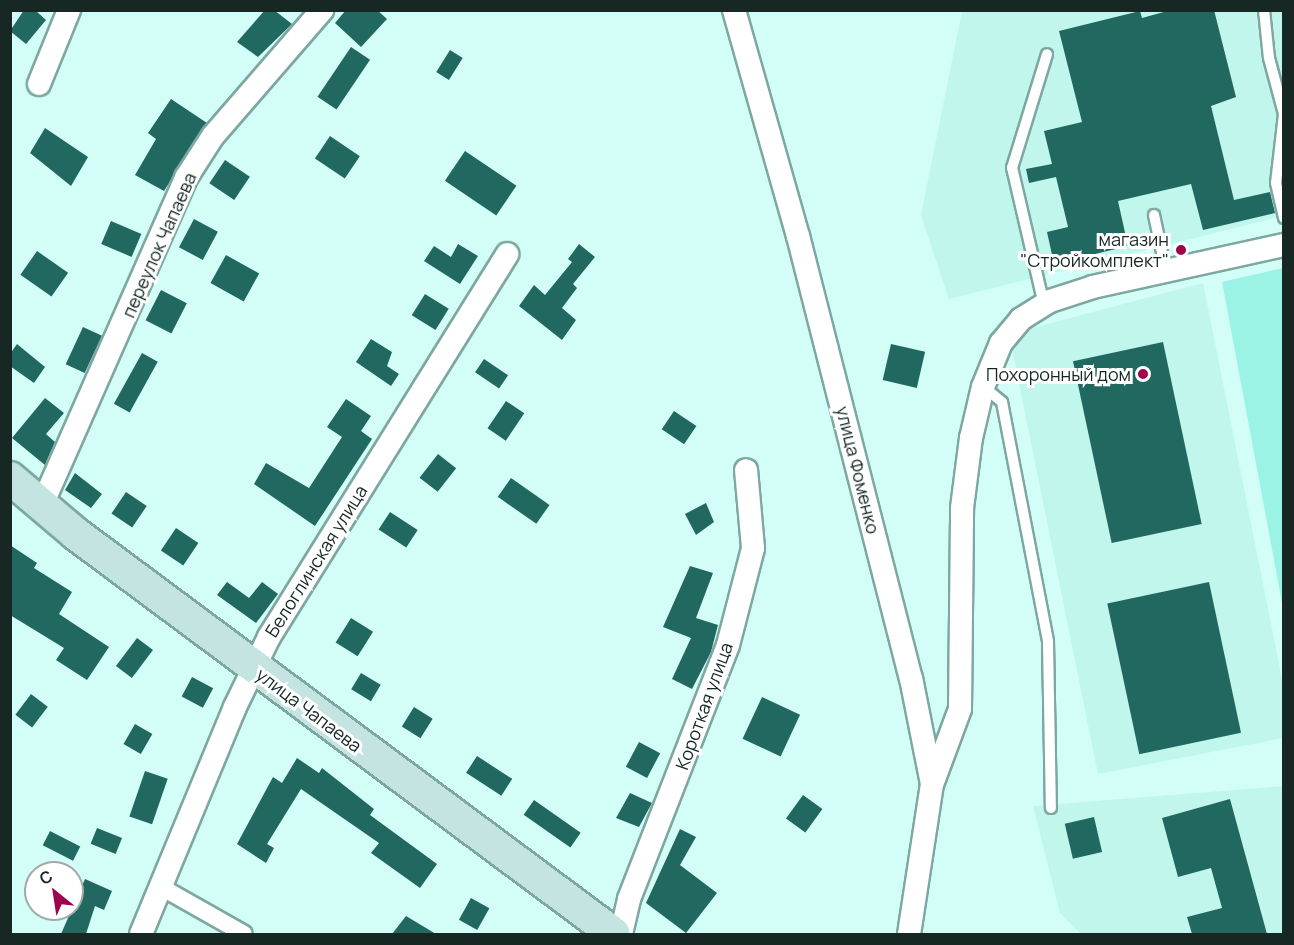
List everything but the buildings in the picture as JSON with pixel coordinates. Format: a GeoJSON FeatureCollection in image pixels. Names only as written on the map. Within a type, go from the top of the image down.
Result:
{"type":"FeatureCollection","features":[{"type":"Feature","properties":{"kind":"main road","name":"улица Чапаева"},"geometry":{"type":"LineString","coordinates":[[10,478],[41,507],[253,668],[614,934]]}},
{"type":"Feature","properties":{"kind":"street"},"geometry":{"type":"LineString","coordinates":[[39,84],[69,10]]}},
{"type":"Feature","properties":{"kind":"street","name":"переулок Чапаева"},"geometry":{"type":"LineString","coordinates":[[41,507],[186,178],[213,136],[322,10]]}},
{"type":"Feature","properties":{"kind":"street","name":"улица Фоменко"},"geometry":{"type":"LineString","coordinates":[[734,10],[798,236],[912,678],[932,784],[909,934]]}},
{"type":"Feature","properties":{"kind":"street"},"geometry":{"type":"LineString","coordinates":[[932,784],[960,709],[962,508],[971,438],[983,387],[1000,343],[1021,319],[1044,305],[1092,287],[1284,245]]}},
{"type":"Feature","properties":{"kind":"street","name":"Белоглинская улица"},"geometry":{"type":"LineString","coordinates":[[141,934],[253,668],[507,254]]}},
{"type":"Feature","properties":{"kind":"street","name":"Короткая улица"},"geometry":{"type":"LineString","coordinates":[[621,934],[629,899],[728,645],[753,548],[746,470]]}},
{"type":"Feature","properties":{"kind":"street"},"geometry":{"type":"LineString","coordinates":[[161,887],[244,934]]}},
{"type":"Feature","properties":{"kind":"lane"},"geometry":{"type":"LineString","coordinates":[[1264,10],[1269,58],[1284,114],[1280,182],[1284,218]]}},
{"type":"Feature","properties":{"kind":"lane"},"geometry":{"type":"LineString","coordinates":[[1044,305],[1012,168],[1047,54]]}},
{"type":"Feature","properties":{"kind":"lane"},"geometry":{"type":"LineString","coordinates":[[1154,215],[1167,271]]}},
{"type":"Feature","properties":{"kind":"lane"},"geometry":{"type":"LineString","coordinates":[[983,387],[1002,402],[1048,642],[1051,808]]}},
{"type":"Feature","properties":{"kind":"shaded area"},"geometry":{"type":"Polygon","coordinates":[[[962,11],[1283,11],[1283,216],[949,299],[921,215],[962,11]]]}},
{"type":"Feature","properties":{"kind":"shaded area"},"geometry":{"type":"Polygon","coordinates":[[[1284,268],[1283,608],[1222,282],[1284,268]]]}},
{"type":"Feature","properties":{"kind":"shaded area"},"geometry":{"type":"Polygon","coordinates":[[[1203,283],[1283,684],[1283,738],[1098,774],[1009,334],[1203,283]]]}},
{"type":"Feature","properties":{"kind":"shaded area"},"geometry":{"type":"Polygon","coordinates":[[[1283,786],[1283,934],[1081,934],[1060,913],[1033,806],[1283,786]]]}},
{"type":"Feature","properties":{"kind":"place","name":"магазин \"Стройкомплект\""},"geometry":{"type":"Point","coordinates":[1181,250]}},
{"type":"Feature","properties":{"kind":"place","name":"Похоронный дом"},"geometry":{"type":"Point","coordinates":[1143,374]}}]}
